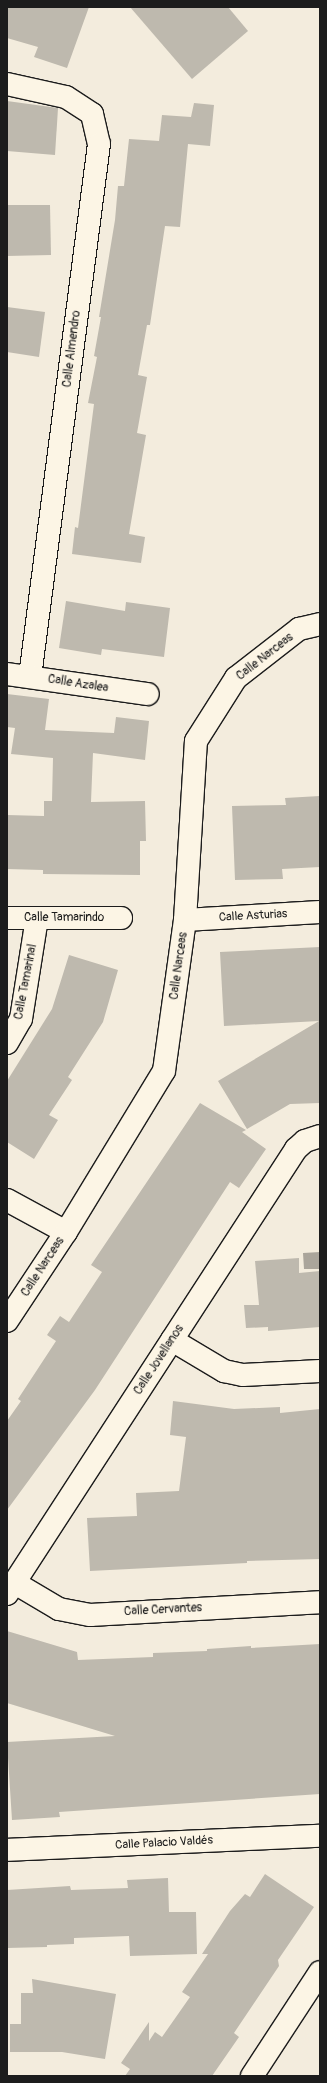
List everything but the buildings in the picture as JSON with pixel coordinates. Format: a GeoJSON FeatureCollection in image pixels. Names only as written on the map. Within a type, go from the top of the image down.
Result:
{"type":"FeatureCollection","features":[{"type":"Feature","properties":{"kind":"street","name":"Calle Almendro"},"geometry":{"type":"LineString","coordinates":[[7,84],[66,96],[92,114],[99,144],[30,676]]}},
{"type":"Feature","properties":{"kind":"street","name":"Calle Narceas"},"geometry":{"type":"LineString","coordinates":[[7,1322],[66,1232],[164,1071],[185,920],[196,741],[236,678],[299,629],[320,624]]}},
{"type":"Feature","properties":{"kind":"street","name":"Calle Azalea"},"geometry":{"type":"LineString","coordinates":[[7,674],[30,676],[148,694]]}},
{"type":"Feature","properties":{"kind":"street","name":"Calle Asturias"},"geometry":{"type":"LineString","coordinates":[[185,920],[320,912]]}},
{"type":"Feature","properties":{"kind":"street","name":"Calle Tamarindo"},"geometry":{"type":"LineString","coordinates":[[7,918],[121,918]]}},
{"type":"Feature","properties":{"kind":"street","name":"Calle Tamarinal"},"geometry":{"type":"LineString","coordinates":[[7,1043],[21,1019],[37,918]]}},
{"type":"Feature","properties":{"kind":"street","name":"Calle Jovellanos"},"geometry":{"type":"LineString","coordinates":[[11,1589],[296,1149],[305,1141],[320,1136]]}},
{"type":"Feature","properties":{"kind":"street"},"geometry":{"type":"LineString","coordinates":[[7,1200],[66,1232]]}},
{"type":"Feature","properties":{"kind":"street"},"geometry":{"type":"LineString","coordinates":[[172,1340],[207,1362],[230,1372],[243,1375],[320,1371]]}},
{"type":"Feature","properties":{"kind":"street","name":"Calle Cervantes"},"geometry":{"type":"LineString","coordinates":[[11,1589],[59,1609],[90,1615],[320,1602]]}},
{"type":"Feature","properties":{"kind":"street","name":"Calle Palacio Valdés"},"geometry":{"type":"LineString","coordinates":[[7,1850],[320,1836]]}},
{"type":"Feature","properties":{"kind":"street"},"geometry":{"type":"LineString","coordinates":[[252,2076],[320,1972]]}},
{"type":"Feature","properties":{"kind":"shaded area"},"geometry":{"type":"Polygon","coordinates":[[[320,1252],[320,1269],[304,1269],[303,1253],[320,1252]]]}}]}
